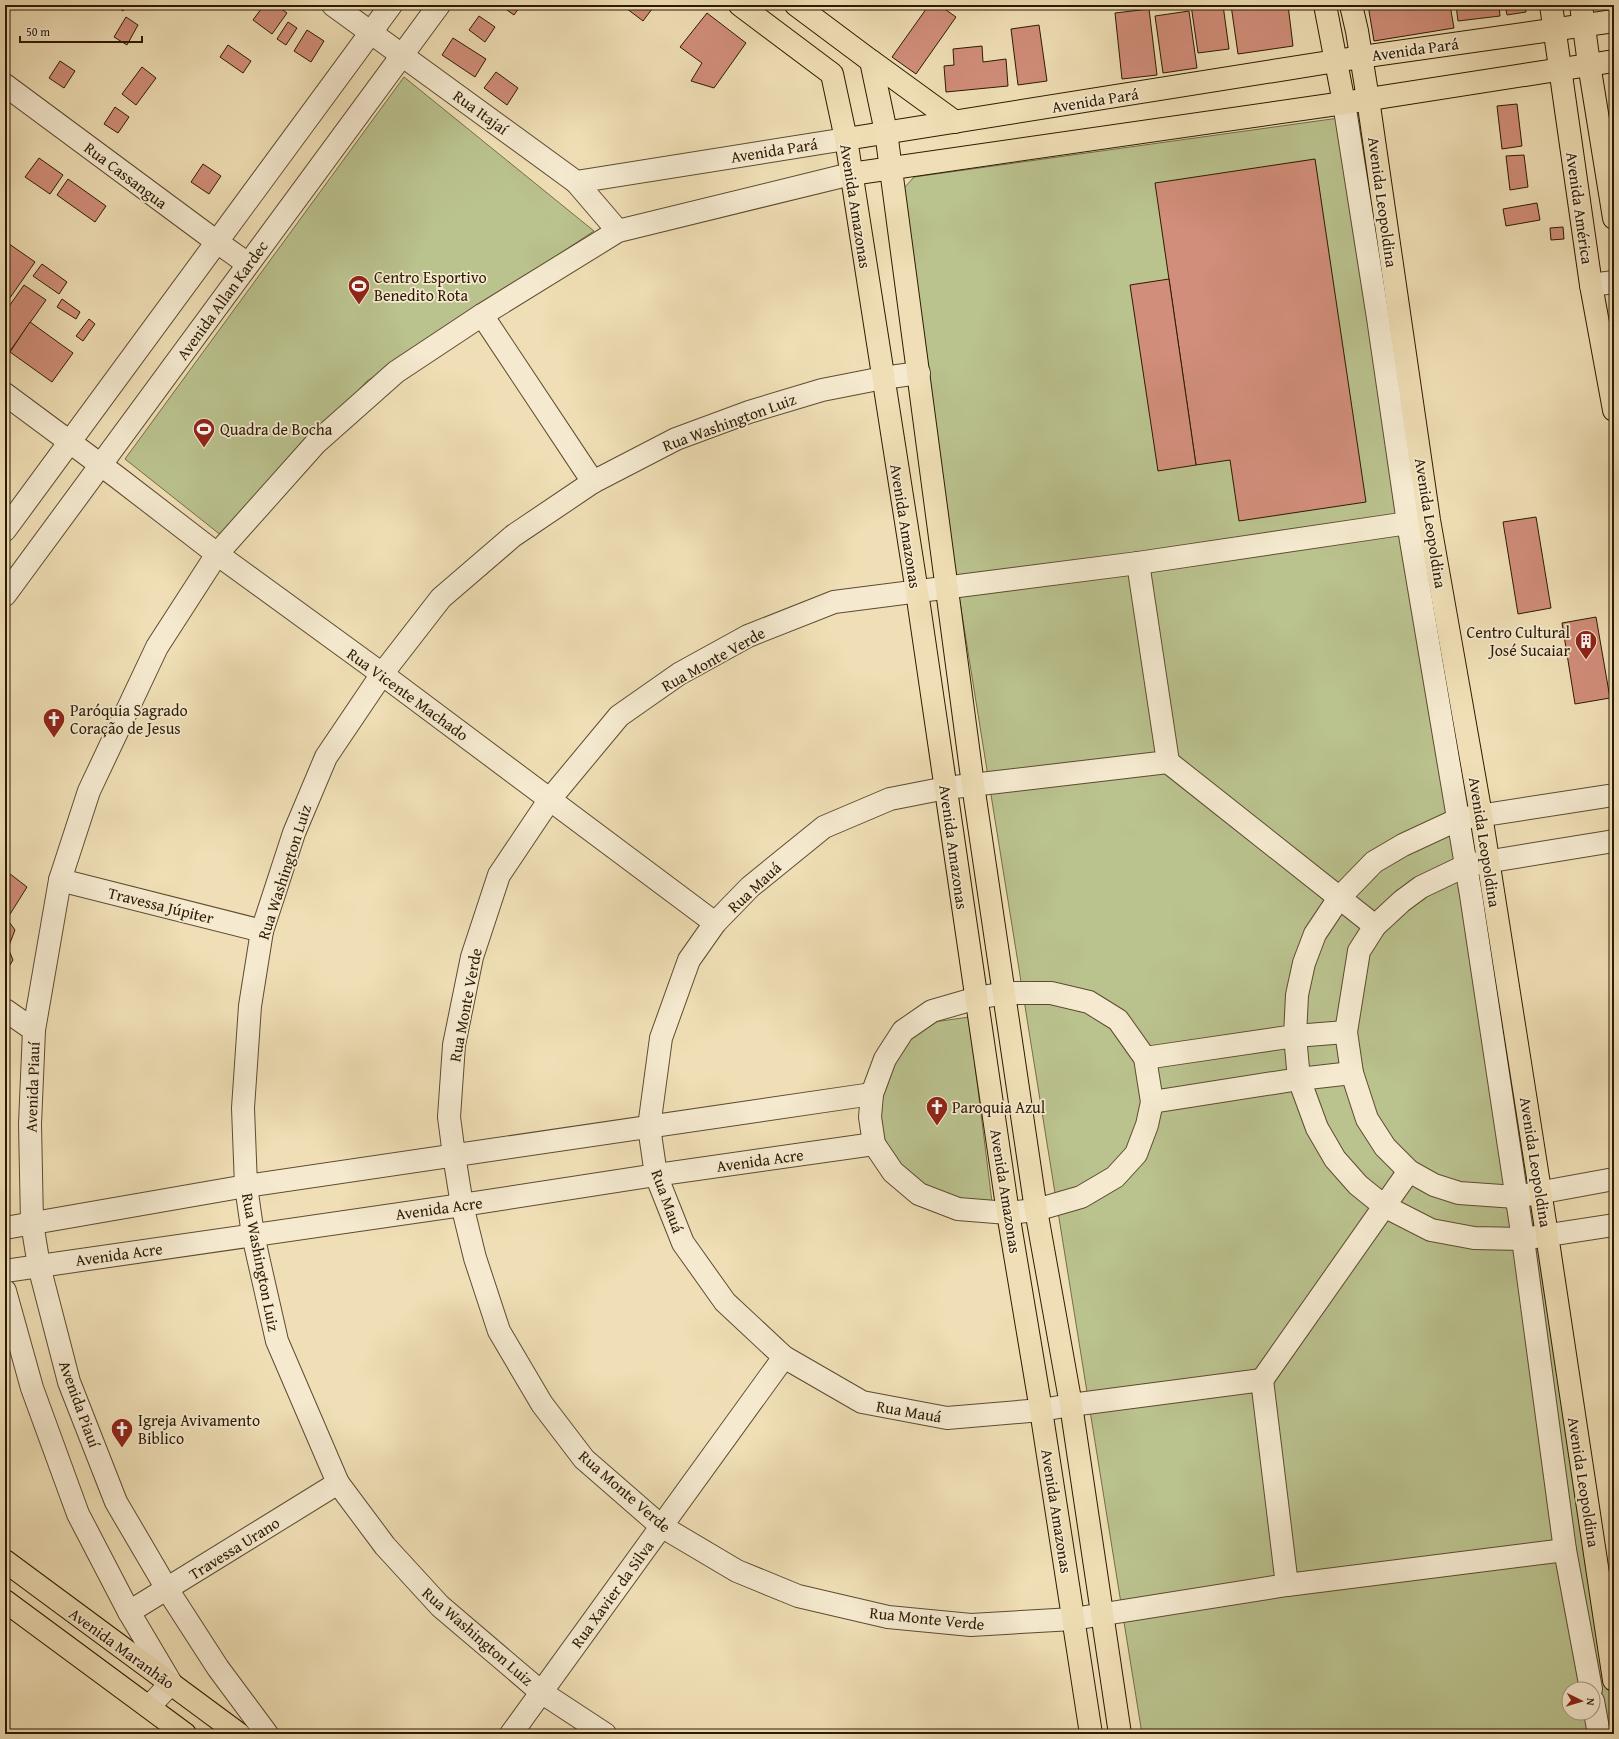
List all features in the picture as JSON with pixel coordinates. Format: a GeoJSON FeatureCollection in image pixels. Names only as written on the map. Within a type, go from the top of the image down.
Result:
{"type":"FeatureCollection","features":[{"type":"Feature","properties":{"kind":"main road","name":"Avenida Amazonas"},"geometry":{"type":"LineString","coordinates":[[740,5],[832,74],[846,139],[917,592],[1008,1213],[1041,1410],[1091,1734]]}},
{"type":"Feature","properties":{"kind":"main road"},"geometry":{"type":"LineString","coordinates":[[796,5],[954,122]]}},
{"type":"Feature","properties":{"kind":"main road"},"geometry":{"type":"LineString","coordinates":[[1325,5],[1344,103]]}},
{"type":"Feature","properties":{"kind":"main road","name":"Avenida Leopoldina"},"geometry":{"type":"LineString","coordinates":[[1351,5],[1368,99],[1429,520],[1481,816],[1541,1192],[1614,1680]]}},
{"type":"Feature","properties":{"kind":"main road","name":"Avenida América"},"geometry":{"type":"LineString","coordinates":[[1551,5],[1591,285],[1614,410]]}},
{"type":"Feature","properties":{"kind":"main road","name":"Avenida Pará"},"geometry":{"type":"LineString","coordinates":[[846,139],[1335,61],[1554,29],[1583,15],[1614,21]]}},
{"type":"Feature","properties":{"kind":"main road","name":"Avenida América"},"geometry":{"type":"LineString","coordinates":[[1583,15],[1589,64],[1614,218]]}},
{"type":"Feature","properties":{"kind":"main road","name":"Avenida Amazonas"},"geometry":{"type":"LineString","coordinates":[[871,61],[892,168],[945,588],[1036,1210],[1071,1405],[1101,1615],[1120,1734]]}},
{"type":"Feature","properties":{"kind":"main road"},"geometry":{"type":"LineString","coordinates":[[851,174],[1344,103],[1614,61]]}},
{"type":"Feature","properties":{"kind":"main road","name":"Avenida Maranhão"},"geometry":{"type":"LineString","coordinates":[[5,1562],[239,1734]]}},
{"type":"Feature","properties":{"kind":"main road","name":"Avenida Maranhão"},"geometry":{"type":"LineString","coordinates":[[5,1601],[185,1734]]}},
{"type":"Feature","properties":{"kind":"street","name":"Rua Itajaí"},"geometry":{"type":"LineString","coordinates":[[333,5],[576,182],[618,231]]}},
{"type":"Feature","properties":{"kind":"street"},"geometry":{"type":"LineString","coordinates":[[5,530],[391,5]]}},
{"type":"Feature","properties":{"kind":"street","name":"Avenida Allan Kardec"},"geometry":{"type":"LineString","coordinates":[[5,595],[439,5]]}},
{"type":"Feature","properties":{"kind":"street","name":"Rua Cassangua"},"geometry":{"type":"LineString","coordinates":[[5,85],[248,264]]}},
{"type":"Feature","properties":{"kind":"street"},"geometry":{"type":"LineString","coordinates":[[1344,103],[1378,318],[1408,523],[1459,819],[1523,1239],[1565,1550],[1590,1681]]}},
{"type":"Feature","properties":{"kind":"street","name":"Avenida Pará"},"geometry":{"type":"LineString","coordinates":[[576,182],[846,139]]}},
{"type":"Feature","properties":{"kind":"street"},"geometry":{"type":"LineString","coordinates":[[618,231],[851,174]]}},
{"type":"Feature","properties":{"kind":"street","name":"Avenida Piauí"},"geometry":{"type":"LineString","coordinates":[[267,1734],[218,1668],[167,1589],[116,1502],[69,1382],[39,1266],[32,1224],[30,1124],[34,1030],[60,880],[89,791],[154,654],[217,554],[316,443],[396,372],[482,315],[618,231]]}},
{"type":"Feature","properties":{"kind":"street"},"geometry":{"type":"LineString","coordinates":[[1591,285],[1614,282]]}},
{"type":"Feature","properties":{"kind":"street"},"geometry":{"type":"LineString","coordinates":[[482,315],[592,482]]}},
{"type":"Feature","properties":{"kind":"street","name":"Rua Washington Luiz"},"geometry":{"type":"LineString","coordinates":[[605,1734],[541,1692],[440,1606],[385,1546],[338,1483],[277,1341],[253,1234],[246,1186],[243,1108],[250,1006],[262,931],[294,833],[326,757],[382,674],[441,598],[513,536],[592,482],[676,439],[734,418],[822,390],[883,378],[919,373]]}},
{"type":"Feature","properties":{"kind":"street","name":"Rua Vicente Machado"},"geometry":{"type":"LineString","coordinates":[[5,394],[217,554],[550,799],[715,924]]}},
{"type":"Feature","properties":{"kind":"street","name":"Rua Monte Verde"},"geometry":{"type":"LineString","coordinates":[[1408,523],[1138,563],[834,602],[748,636],[679,674],[619,716],[550,799],[499,875],[472,957],[454,1044],[449,1117],[454,1155],[462,1205],[475,1258],[499,1331],[542,1404],[584,1459],[661,1526],[737,1571],[798,1596],[888,1617],[971,1625],[1073,1620],[1287,1585],[1565,1550]]}},
{"type":"Feature","properties":{"kind":"street"},"geometry":{"type":"LineString","coordinates":[[1138,563],[1168,762],[1338,898],[1376,926]]}},
{"type":"Feature","properties":{"kind":"street","name":"Rua Mauá"},"geometry":{"type":"LineString","coordinates":[[1168,762],[946,788],[890,799],[824,827],[750,887],[715,924],[689,960],[661,1038],[649,1127],[656,1174],[683,1243],[725,1302],[784,1357],[862,1402],[947,1418],[1041,1410],[1262,1380]]}},
{"type":"Feature","properties":{"kind":"street"},"geometry":{"type":"LineString","coordinates":[[1614,795],[1459,819],[1403,845],[1374,862],[1338,898],[1315,934],[1304,963],[1297,995],[1295,1036],[1299,1079],[1317,1128],[1335,1159],[1358,1185],[1384,1206],[1431,1230],[1474,1238],[1523,1239],[1614,1225]]}},
{"type":"Feature","properties":{"kind":"street"},"geometry":{"type":"LineString","coordinates":[[1614,841],[1466,865],[1421,887],[1402,901],[1376,926],[1359,951],[1346,1032],[1352,1073],[1367,1119],[1385,1147],[1409,1171],[1434,1185],[1459,1193],[1516,1197],[1614,1179]]}},
{"type":"Feature","properties":{"kind":"street","name":"Travessa Júpiter"},"geometry":{"type":"LineString","coordinates":[[60,880],[262,931]]}},
{"type":"Feature","properties":{"kind":"street"},"geometry":{"type":"LineString","coordinates":[[1005,993],[1051,993],[1089,1002],[1118,1020],[1145,1058],[1152,1102],[1147,1125],[1136,1154],[1115,1177],[1081,1197],[1036,1210],[1008,1213],[958,1209],[919,1194],[893,1172],[874,1144],[870,1117],[872,1094],[885,1059],[903,1031],[932,1011],[977,998],[1005,993]]}},
{"type":"Feature","properties":{"kind":"street"},"geometry":{"type":"LineString","coordinates":[[5,1010],[34,1030]]}},
{"type":"Feature","properties":{"kind":"street"},"geometry":{"type":"LineString","coordinates":[[1145,1058],[1295,1036],[1346,1032]]}},
{"type":"Feature","properties":{"kind":"street"},"geometry":{"type":"LineString","coordinates":[[1152,1102],[1299,1079],[1352,1073]]}},
{"type":"Feature","properties":{"kind":"street"},"geometry":{"type":"LineString","coordinates":[[5,1228],[246,1186],[872,1094]]}},
{"type":"Feature","properties":{"kind":"street","name":"Avenida Acre"},"geometry":{"type":"LineString","coordinates":[[5,1271],[462,1205],[656,1174],[874,1144]]}},
{"type":"Feature","properties":{"kind":"street"},"geometry":{"type":"LineString","coordinates":[[1287,1585],[1262,1380],[1409,1171]]}},
{"type":"Feature","properties":{"kind":"street"},"geometry":{"type":"LineString","coordinates":[[5,1291],[32,1388],[78,1514],[130,1612],[171,1683],[149,1707]]}},
{"type":"Feature","properties":{"kind":"street","name":"Rua Xavier da Silva"},"geometry":{"type":"LineString","coordinates":[[511,1734],[784,1357]]}},
{"type":"Feature","properties":{"kind":"street","name":"Travessa Urano"},"geometry":{"type":"LineString","coordinates":[[130,1612],[338,1483]]}},
{"type":"Feature","properties":{"kind":"street"},"geometry":{"type":"LineString","coordinates":[[1597,1721],[1599,1734]]}},
{"type":"Feature","properties":{"kind":"green space","name":"Centro Esportivo Benedito Rota"},"geometry":{"type":"Polygon","coordinates":[[[404,77],[594,231],[367,381],[222,536],[125,459],[404,77]]]}},
{"type":"Feature","properties":{"kind":"green space"},"geometry":{"type":"Polygon","coordinates":[[[1375,113],[1614,1681],[1614,1734],[1142,1734],[923,372],[904,188],[914,177],[1375,113]]]}},
{"type":"Feature","properties":{"kind":"green space"},"geometry":{"type":"Polygon","coordinates":[[[969,1017],[992,1202],[964,1202],[925,1188],[899,1168],[881,1140],[878,1094],[908,1035],[934,1022],[969,1017]]]}},
{"type":"Feature","properties":{"kind":"building"},"geometry":{"type":"Polygon","coordinates":[[[114,5],[127,5],[123,11],[114,5]]]}},
{"type":"Feature","properties":{"kind":"building"},"geometry":{"type":"Polygon","coordinates":[[[264,5],[276,5],[287,13],[272,34],[253,20],[264,5]]]}},
{"type":"Feature","properties":{"kind":"building"},"geometry":{"type":"Polygon","coordinates":[[[500,5],[521,5],[514,15],[500,5]]]}},
{"type":"Feature","properties":{"kind":"building"},"geometry":{"type":"Polygon","coordinates":[[[622,5],[655,5],[643,21],[622,5]]]}},
{"type":"Feature","properties":{"kind":"building"},"geometry":{"type":"Polygon","coordinates":[[[929,5],[939,5],[956,17],[916,74],[892,57],[929,5]]]}},
{"type":"Feature","properties":{"kind":"building"},"geometry":{"type":"Polygon","coordinates":[[[1191,5],[1223,5],[1229,49],[1198,53],[1191,5]]]}},
{"type":"Feature","properties":{"kind":"building"},"geometry":{"type":"Polygon","coordinates":[[[1231,5],[1288,5],[1293,46],[1238,54],[1231,5]]]}},
{"type":"Feature","properties":{"kind":"building"},"geometry":{"type":"Polygon","coordinates":[[[1368,5],[1450,5],[1454,28],[1374,41],[1368,5]]]}},
{"type":"Feature","properties":{"kind":"building"},"geometry":{"type":"Polygon","coordinates":[[[1456,5],[1499,5],[1500,16],[1458,21],[1456,5]]]}},
{"type":"Feature","properties":{"kind":"building"},"geometry":{"type":"Polygon","coordinates":[[[1505,5],[1525,5],[1526,12],[1507,15],[1505,5]]]}},
{"type":"Feature","properties":{"kind":"building"},"geometry":{"type":"Polygon","coordinates":[[[1149,9],[1157,75],[1122,79],[1115,13],[1149,9]]]}},
{"type":"Feature","properties":{"kind":"building"},"geometry":{"type":"Polygon","coordinates":[[[1189,11],[1197,68],[1163,73],[1155,16],[1189,11]]]}},
{"type":"Feature","properties":{"kind":"building"},"geometry":{"type":"Polygon","coordinates":[[[707,13],[746,43],[714,88],[691,81],[702,63],[680,47],[707,13]]]}},
{"type":"Feature","properties":{"kind":"building"},"geometry":{"type":"Polygon","coordinates":[[[479,16],[495,27],[485,42],[469,30],[479,16]]]}},
{"type":"Feature","properties":{"kind":"building"},"geometry":{"type":"Polygon","coordinates":[[[126,17],[138,25],[127,45],[114,37],[126,17]]]}},
{"type":"Feature","properties":{"kind":"building"},"geometry":{"type":"Polygon","coordinates":[[[288,22],[297,28],[286,45],[277,39],[288,22]]]}},
{"type":"Feature","properties":{"kind":"building"},"geometry":{"type":"Polygon","coordinates":[[[1039,25],[1047,81],[1018,85],[1011,29],[1039,25]]]}},
{"type":"Feature","properties":{"kind":"building"},"geometry":{"type":"Polygon","coordinates":[[[307,30],[324,41],[311,62],[294,51],[307,30]]]}},
{"type":"Feature","properties":{"kind":"building"},"geometry":{"type":"Polygon","coordinates":[[[453,38],[486,59],[475,77],[442,55],[453,38]]]}},
{"type":"Feature","properties":{"kind":"building"},"geometry":{"type":"Polygon","coordinates":[[[228,45],[251,61],[243,73],[220,57],[228,45]]]}},
{"type":"Feature","properties":{"kind":"building"},"geometry":{"type":"Polygon","coordinates":[[[982,46],[983,62],[1006,59],[1008,86],[946,92],[944,66],[954,65],[953,49],[982,46]]]}},
{"type":"Feature","properties":{"kind":"building"},"geometry":{"type":"Polygon","coordinates":[[[60,61],[75,71],[64,88],[49,78],[60,61]]]}},
{"type":"Feature","properties":{"kind":"building"},"geometry":{"type":"Polygon","coordinates":[[[142,67],[156,78],[136,105],[122,94],[142,67]]]}},
{"type":"Feature","properties":{"kind":"building"},"geometry":{"type":"Polygon","coordinates":[[[496,72],[518,88],[507,105],[484,88],[496,72]]]}},
{"type":"Feature","properties":{"kind":"building"},"geometry":{"type":"Polygon","coordinates":[[[1517,104],[1522,146],[1502,149],[1497,106],[1517,104]]]}},
{"type":"Feature","properties":{"kind":"building"},"geometry":{"type":"Polygon","coordinates":[[[115,107],[129,117],[118,133],[104,124],[115,107]]]}},
{"type":"Feature","properties":{"kind":"building"},"geometry":{"type":"Polygon","coordinates":[[[1524,155],[1528,187],[1510,190],[1506,156],[1524,155]]]}},
{"type":"Feature","properties":{"kind":"building"},"geometry":{"type":"Polygon","coordinates":[[[39,158],[63,175],[50,194],[25,177],[39,158]]]}},
{"type":"Feature","properties":{"kind":"building"},"geometry":{"type":"Polygon","coordinates":[[[1315,159],[1366,502],[1239,521],[1230,460],[1196,465],[1155,183],[1315,159]]]}},
{"type":"Feature","properties":{"kind":"building"},"geometry":{"type":"Polygon","coordinates":[[[203,164],[221,176],[209,194],[191,182],[203,164]]]}},
{"type":"Feature","properties":{"kind":"building"},"geometry":{"type":"Polygon","coordinates":[[[68,179],[106,206],[95,222],[57,195],[68,179]]]}},
{"type":"Feature","properties":{"kind":"building"},"geometry":{"type":"Polygon","coordinates":[[[1537,203],[1540,220],[1506,226],[1503,209],[1537,203]]]}},
{"type":"Feature","properties":{"kind":"building"},"geometry":{"type":"Polygon","coordinates":[[[1563,227],[1564,239],[1551,240],[1550,228],[1563,227]]]}},
{"type":"Feature","properties":{"kind":"building"},"geometry":{"type":"Polygon","coordinates":[[[5,241],[35,262],[7,302],[5,301],[5,241]]]}},
{"type":"Feature","properties":{"kind":"building"},"geometry":{"type":"Polygon","coordinates":[[[42,264],[67,282],[59,294],[33,276],[42,264]]]}},
{"type":"Feature","properties":{"kind":"building"},"geometry":{"type":"Polygon","coordinates":[[[1169,279],[1196,465],[1158,471],[1130,285],[1169,279]]]}},
{"type":"Feature","properties":{"kind":"building"},"geometry":{"type":"Polygon","coordinates":[[[24,285],[46,300],[5,358],[5,312],[24,285]]]}},
{"type":"Feature","properties":{"kind":"building"},"geometry":{"type":"Polygon","coordinates":[[[62,299],[80,312],[76,319],[57,307],[62,299]]]}},
{"type":"Feature","properties":{"kind":"building"},"geometry":{"type":"Polygon","coordinates":[[[89,319],[95,324],[83,341],[76,336],[89,319]]]}},
{"type":"Feature","properties":{"kind":"building"},"geometry":{"type":"Polygon","coordinates":[[[30,322],[73,353],[52,382],[10,352],[30,322]]]}},
{"type":"Feature","properties":{"kind":"building"},"geometry":{"type":"Polygon","coordinates":[[[1536,517],[1551,608],[1518,614],[1503,522],[1536,517]]]}},
{"type":"Feature","properties":{"kind":"building","name":"Centro Cultural José Sucaiar"},"geometry":{"type":"Polygon","coordinates":[[[1596,617],[1610,698],[1575,704],[1562,623],[1596,617]]]}},
{"type":"Feature","properties":{"kind":"building"},"geometry":{"type":"Polygon","coordinates":[[[5,870],[27,887],[7,919],[15,930],[8,948],[13,960],[5,973],[5,870]]]}},
{"type":"Feature","properties":{"kind":"place","name":"Centro Esportivo Benedito Rota"},"geometry":{"type":"Point","coordinates":[359,306]}},
{"type":"Feature","properties":{"kind":"place","name":"Quadra de Bocha"},"geometry":{"type":"Point","coordinates":[204,448]}},
{"type":"Feature","properties":{"kind":"place","name":"Centro Cultural José Sucaiar"},"geometry":{"type":"Point","coordinates":[1586,660]}},
{"type":"Feature","properties":{"kind":"place","name":"Paróquia Sagrado Coração de Jesus"},"geometry":{"type":"Point","coordinates":[54,738]}},
{"type":"Feature","properties":{"kind":"place","name":"Paroquia Azul"},"geometry":{"type":"Point","coordinates":[937,1126]}},
{"type":"Feature","properties":{"kind":"place","name":"Igreja Avivamento Biblico"},"geometry":{"type":"Point","coordinates":[122,1448]}}]}
